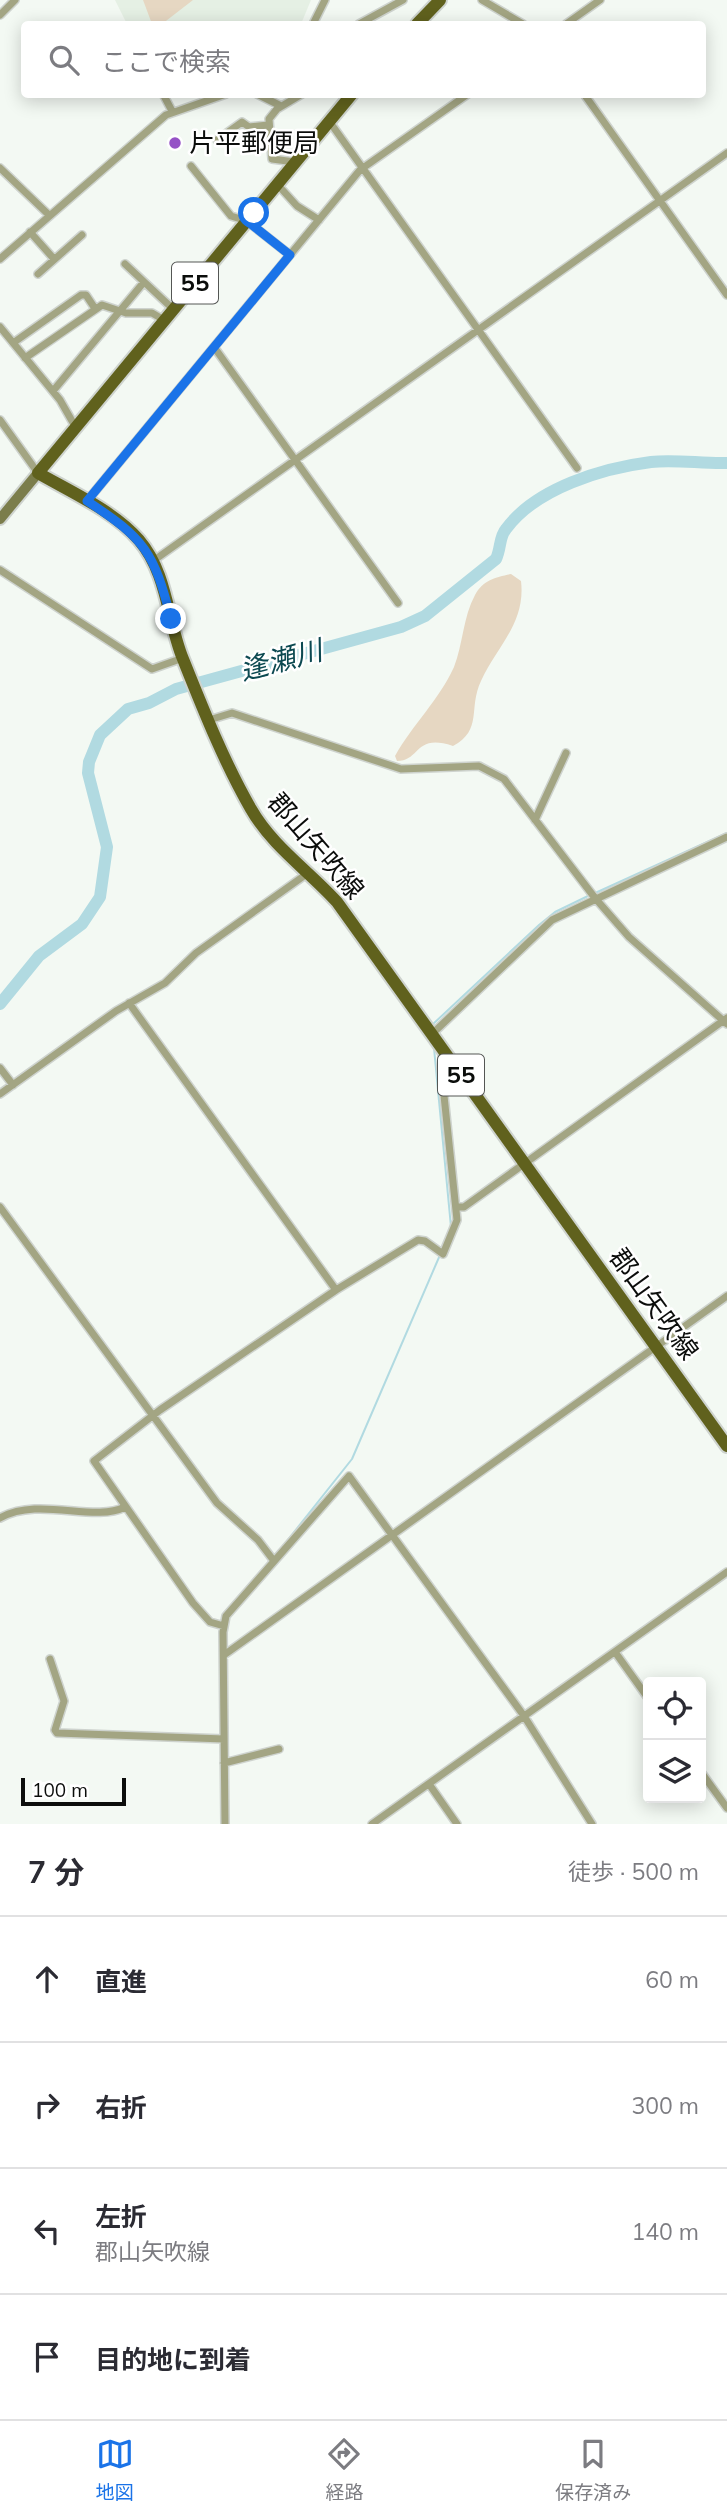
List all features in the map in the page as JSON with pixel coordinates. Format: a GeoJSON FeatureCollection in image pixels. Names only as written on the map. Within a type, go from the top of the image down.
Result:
{"type":"FeatureCollection","features":[{"type":"Feature","properties":{"kind":"main road"},"geometry":{"type":"LineString","coordinates":[[420,21],[440,0]]}},
{"type":"Feature","properties":{"kind":"main road","name":"55"},"geometry":{"type":"LineString","coordinates":[[38,473],[346,98]]}},
{"type":"Feature","properties":{"kind":"main road"},"geometry":{"type":"LineString","coordinates":[[0,519],[38,473]]}},
{"type":"Feature","properties":{"kind":"main road","name":"郡山矢吹線"},"geometry":{"type":"LineString","coordinates":[[38,473],[87,501],[131,531],[153,561],[183,659],[257,819],[268,835],[337,902],[727,1446]]}},
{"type":"Feature","properties":{"kind":"street"},"geometry":{"type":"LineString","coordinates":[[0,15],[15,0]]}},
{"type":"Feature","properties":{"kind":"street"},"geometry":{"type":"LineString","coordinates":[[314,21],[325,0]]}},
{"type":"Feature","properties":{"kind":"street"},"geometry":{"type":"LineString","coordinates":[[364,21],[403,0]]}},
{"type":"Feature","properties":{"kind":"street"},"geometry":{"type":"LineString","coordinates":[[482,0],[518,21]]}},
{"type":"Feature","properties":{"kind":"street"},"geometry":{"type":"LineString","coordinates":[[570,21],[600,0]]}},
{"type":"Feature","properties":{"kind":"street"},"geometry":{"type":"LineString","coordinates":[[165,98],[172,111]]}},
{"type":"Feature","properties":{"kind":"street"},"geometry":{"type":"LineString","coordinates":[[0,259],[172,111],[213,98]]}},
{"type":"Feature","properties":{"kind":"street"},"geometry":{"type":"LineString","coordinates":[[265,98],[281,106]]}},
{"type":"Feature","properties":{"kind":"street"},"geometry":{"type":"LineString","coordinates":[[295,98],[271,115],[268,125],[272,159],[295,162]]}},
{"type":"Feature","properties":{"kind":"street"},"geometry":{"type":"LineString","coordinates":[[87,501],[363,167],[462,98]]}},
{"type":"Feature","properties":{"kind":"street"},"geometry":{"type":"LineString","coordinates":[[587,98],[727,295]]}},
{"type":"Feature","properties":{"kind":"street"},"geometry":{"type":"LineString","coordinates":[[329,121],[577,468]]}},
{"type":"Feature","properties":{"kind":"street"},"geometry":{"type":"LineString","coordinates":[[217,140],[242,122],[249,127],[268,125]]}},
{"type":"Feature","properties":{"kind":"street"},"geometry":{"type":"LineString","coordinates":[[153,561],[727,153]]}},
{"type":"Feature","properties":{"kind":"street"},"geometry":{"type":"LineString","coordinates":[[191,166],[232,216],[247,221],[290,255]]}},
{"type":"Feature","properties":{"kind":"street"},"geometry":{"type":"LineString","coordinates":[[0,168],[49,215]]}},
{"type":"Feature","properties":{"kind":"street"},"geometry":{"type":"LineString","coordinates":[[277,184],[297,206],[319,220]]}},
{"type":"Feature","properties":{"kind":"street"},"geometry":{"type":"LineString","coordinates":[[30,232],[54,260]]}},
{"type":"Feature","properties":{"kind":"street"},"geometry":{"type":"LineString","coordinates":[[38,274],[82,235]]}},
{"type":"Feature","properties":{"kind":"street"},"geometry":{"type":"LineString","coordinates":[[125,264],[144,282],[169,315]]}},
{"type":"Feature","properties":{"kind":"street"},"geometry":{"type":"LineString","coordinates":[[53,391],[144,282]]}},
{"type":"Feature","properties":{"kind":"street"},"geometry":{"type":"LineString","coordinates":[[13,344],[82,295],[86,295],[94,307]]}},
{"type":"Feature","properties":{"kind":"street"},"geometry":{"type":"LineString","coordinates":[[25,358],[94,307],[105,304],[120,311],[169,315]]}},
{"type":"Feature","properties":{"kind":"street"},"geometry":{"type":"LineString","coordinates":[[0,327],[53,391],[76,428]]}},
{"type":"Feature","properties":{"kind":"street"},"geometry":{"type":"LineString","coordinates":[[214,347],[398,603]]}},
{"type":"Feature","properties":{"kind":"street"},"geometry":{"type":"LineString","coordinates":[[0,420],[28,463],[38,473]]}},
{"type":"Feature","properties":{"kind":"street"},"geometry":{"type":"LineString","coordinates":[[0,570],[152,668],[183,659]]}},
{"type":"Feature","properties":{"kind":"street"},"geometry":{"type":"LineString","coordinates":[[209,720],[232,713],[401,769],[461,765],[489,768],[504,779],[595,898],[629,937],[726,1021],[464,1208],[457,1207]]}},
{"type":"Feature","properties":{"kind":"street"},"geometry":{"type":"LineString","coordinates":[[535,820],[566,753]]}},
{"type":"Feature","properties":{"kind":"street"},"geometry":{"type":"LineString","coordinates":[[432,1034],[552,920],[727,837]]}},
{"type":"Feature","properties":{"kind":"street"},"geometry":{"type":"LineString","coordinates":[[0,1094],[128,1003],[165,983],[196,953],[308,873]]}},
{"type":"Feature","properties":{"kind":"street"},"geometry":{"type":"LineString","coordinates":[[128,1003],[336,1290]]}},
{"type":"Feature","properties":{"kind":"street"},"geometry":{"type":"LineString","coordinates":[[224,1626],[210,1622],[200,1612],[94,1461],[152,1416],[336,1290],[418,1240],[425,1241],[443,1254],[455,1226],[457,1207],[441,1067],[443,1050]]}},
{"type":"Feature","properties":{"kind":"street"},"geometry":{"type":"LineString","coordinates":[[0,1068],[13,1085]]}},
{"type":"Feature","properties":{"kind":"street"},"geometry":{"type":"LineString","coordinates":[[0,1207],[217,1503],[258,1539],[274,1561]]}},
{"type":"Feature","properties":{"kind":"street"},"geometry":{"type":"LineString","coordinates":[[224,1655],[727,1296]]}},
{"type":"Feature","properties":{"kind":"street"},"geometry":{"type":"LineString","coordinates":[[225,1824],[224,1626],[233,1605],[349,1476],[524,1716],[592,1824]]}},
{"type":"Feature","properties":{"kind":"street"},"geometry":{"type":"LineString","coordinates":[[0,1518],[33,1509],[108,1511],[125,1507]]}},
{"type":"Feature","properties":{"kind":"street"},"geometry":{"type":"LineString","coordinates":[[372,1824],[727,1572]]}},
{"type":"Feature","properties":{"kind":"street"},"geometry":{"type":"LineString","coordinates":[[615,1651],[643,1691]]}},
{"type":"Feature","properties":{"kind":"street"},"geometry":{"type":"LineString","coordinates":[[50,1659],[64,1701],[55,1730],[57,1733],[224,1739]]}},
{"type":"Feature","properties":{"kind":"street"},"geometry":{"type":"LineString","coordinates":[[224,1762],[279,1749]]}},
{"type":"Feature","properties":{"kind":"street"},"geometry":{"type":"LineString","coordinates":[[706,1779],[727,1808]]}},
{"type":"Feature","properties":{"kind":"street"},"geometry":{"type":"LineString","coordinates":[[429,1784],[457,1824]]}},
{"type":"Feature","properties":{"kind":"shaded area"},"geometry":{"type":"Polygon","coordinates":[[[115,0],[311,0],[302,21],[126,21],[115,0]]]}},
{"type":"Feature","properties":{"kind":"shaded area"},"geometry":{"type":"Polygon","coordinates":[[[143,0],[193,0],[166,21],[151,21],[143,0]]]}},
{"type":"Feature","properties":{"kind":"shaded area"},"geometry":{"type":"Polygon","coordinates":[[[511,574],[521,581],[519,609],[509,634],[481,681],[472,726],[468,733],[453,746],[431,743],[424,745],[405,760],[397,761],[395,756],[454,667],[468,612],[478,590],[495,578],[511,574]]]}},
{"type":"Feature","properties":{"kind":"waterway","name":"逢瀬川"},"geometry":{"type":"LineString","coordinates":[[0,1004],[39,956],[82,924],[100,897],[107,847],[88,773],[89,762],[100,735],[128,709],[149,703],[176,689],[401,627],[425,616],[496,559],[504,532],[519,515],[552,491],[572,482],[612,469],[651,462],[727,463]]}},
{"type":"Feature","properties":{"kind":"waterway"},"geometry":{"type":"LineString","coordinates":[[593,894],[727,833]]}},
{"type":"Feature","properties":{"kind":"waterway"},"geometry":{"type":"LineString","coordinates":[[432,1025],[539,925],[555,912],[588,896]]}},
{"type":"Feature","properties":{"kind":"waterway"},"geometry":{"type":"LineString","coordinates":[[434,1048],[451,1227]]}},
{"type":"Feature","properties":{"kind":"waterway"},"geometry":{"type":"LineString","coordinates":[[283,1546],[352,1459],[440,1255]]}},
{"type":"Feature","properties":{"kind":"waterway"},"geometry":{"type":"LineString","coordinates":[[224,1614],[264,1568]]}},
{"type":"Feature","properties":{"kind":"place","name":"片平郵便局"},"geometry":{"type":"Point","coordinates":[175,143]}},
{"type":"Feature","properties":{"kind":"route"},"geometry":{"type":"LineString","coordinates":[[171,619],[158,573],[144,546],[120,523],[87,501],[290,255],[247,221],[254,213]]}}]}
